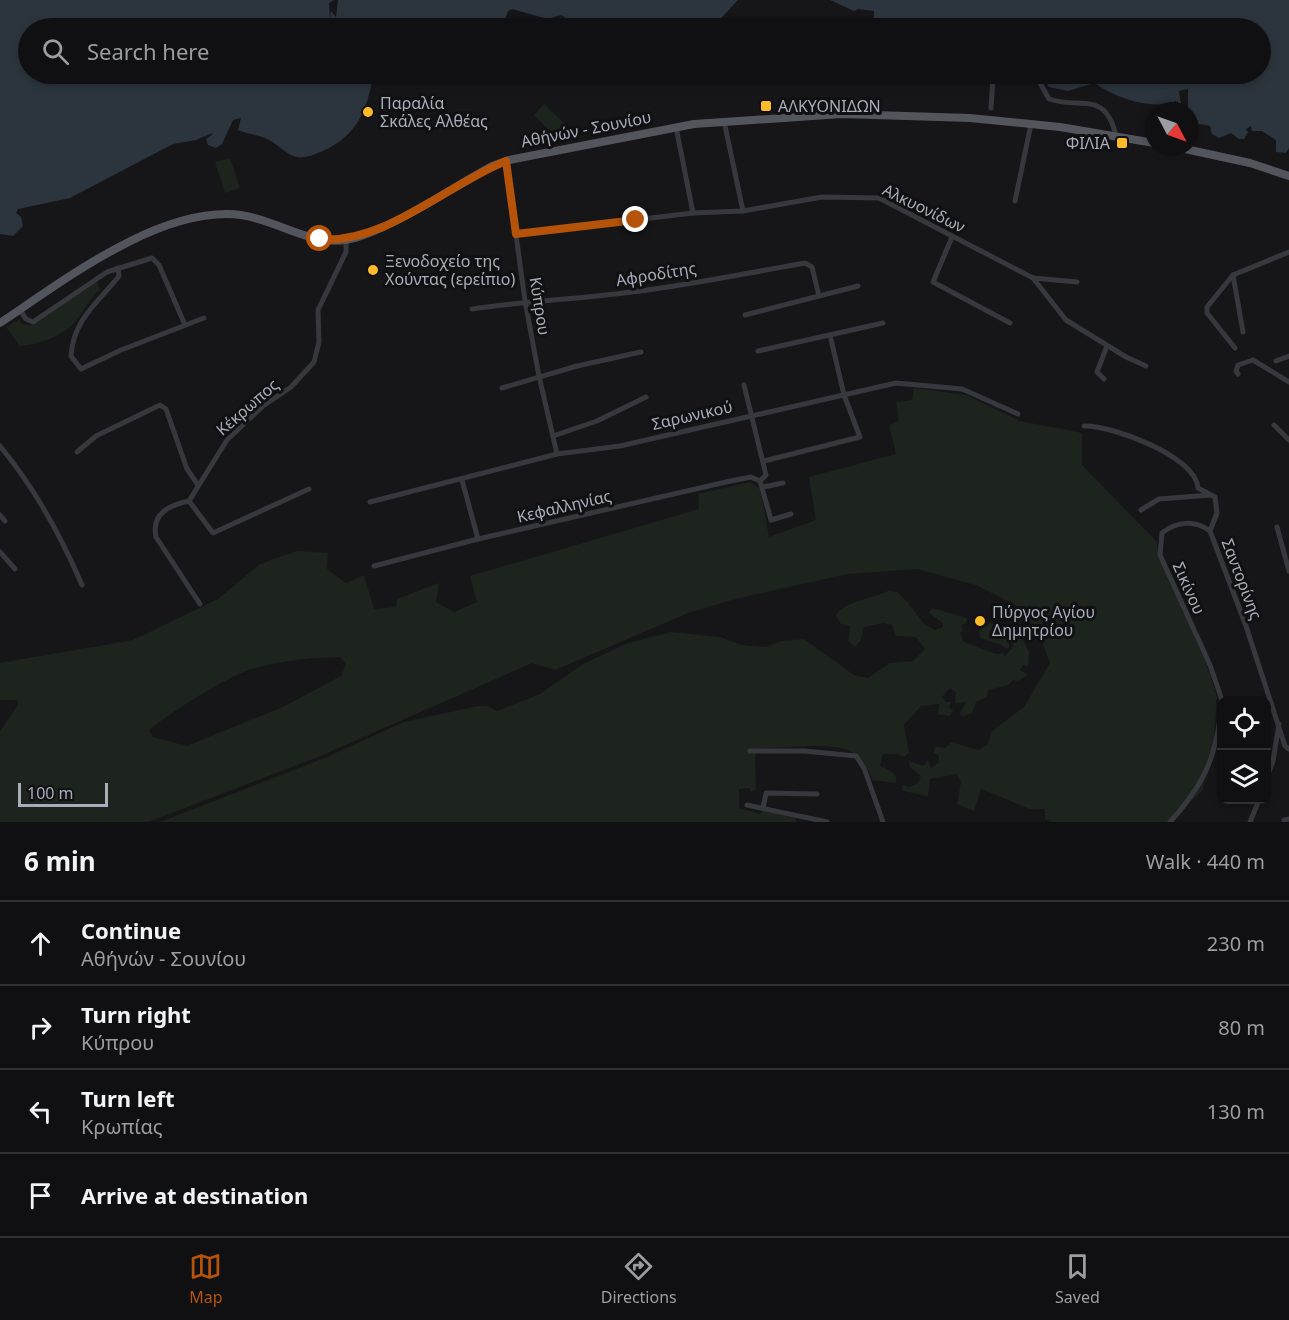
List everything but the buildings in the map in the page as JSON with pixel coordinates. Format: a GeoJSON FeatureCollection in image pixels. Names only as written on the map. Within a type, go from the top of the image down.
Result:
{"type":"FeatureCollection","features":[{"type":"Feature","properties":{"kind":"main road","name":"Αθήνών - Σουνίου"},"geometry":{"type":"LineString","coordinates":[[0,323],[118,247],[197,218],[240,215],[314,238],[346,240],[372,231],[506,161],[676,127],[724,120],[885,114],[970,118],[1031,124],[1145,141]]}},
{"type":"Feature","properties":{"kind":"main road"},"geometry":{"type":"LineString","coordinates":[[1199,152],[1251,163],[1289,176]]}},
{"type":"Feature","properties":{"kind":"street"},"geometry":{"type":"LineString","coordinates":[[991,108],[993,84]]}},
{"type":"Feature","properties":{"kind":"street"},"geometry":{"type":"LineString","coordinates":[[1041,84],[1049,99],[1089,103],[1102,109],[1112,121],[1116,136]]}},
{"type":"Feature","properties":{"kind":"street"},"geometry":{"type":"LineString","coordinates":[[724,120],[743,211]]}},
{"type":"Feature","properties":{"kind":"street"},"geometry":{"type":"LineString","coordinates":[[1015,201],[1031,124]]}},
{"type":"Feature","properties":{"kind":"street"},"geometry":{"type":"LineString","coordinates":[[676,127],[693,213]]}},
{"type":"Feature","properties":{"kind":"street","name":"Κύπρου"},"geometry":{"type":"LineString","coordinates":[[506,161],[525,301],[557,454]]}},
{"type":"Feature","properties":{"kind":"street","name":"Αλκυονίδων"},"geometry":{"type":"LineString","coordinates":[[516,234],[693,213],[743,211],[822,197],[879,198],[1033,278],[1066,320],[1107,346],[1146,366]]}},
{"type":"Feature","properties":{"kind":"street"},"geometry":{"type":"LineString","coordinates":[[952,237],[933,282],[1010,323]]}},
{"type":"Feature","properties":{"kind":"street","name":"Κέκρωπος"},"geometry":{"type":"LineString","coordinates":[[189,501],[227,440],[263,406],[291,387],[314,362],[319,342],[318,310],[346,252],[346,240]]}},
{"type":"Feature","properties":{"kind":"street"},"geometry":{"type":"LineString","coordinates":[[1235,348],[1205,310],[1233,275],[1289,252]]}},
{"type":"Feature","properties":{"kind":"street"},"geometry":{"type":"LineString","coordinates":[[20,310],[26,319],[33,322],[47,310],[118,268],[149,258],[155,260],[185,325]]}},
{"type":"Feature","properties":{"kind":"street","name":"Αφροδίτης"},"geometry":{"type":"LineString","coordinates":[[472,309],[525,301],[575,299],[636,292],[804,263],[812,267],[819,296]]}},
{"type":"Feature","properties":{"kind":"street"},"geometry":{"type":"LineString","coordinates":[[118,268],[119,276],[90,306],[82,321],[71,356],[77,367],[86,368],[121,350],[204,318]]}},
{"type":"Feature","properties":{"kind":"street"},"geometry":{"type":"LineString","coordinates":[[1233,275],[1243,332]]}},
{"type":"Feature","properties":{"kind":"street"},"geometry":{"type":"LineString","coordinates":[[1033,278],[1077,282]]}},
{"type":"Feature","properties":{"kind":"street"},"geometry":{"type":"LineString","coordinates":[[745,315],[858,286]]}},
{"type":"Feature","properties":{"kind":"street"},"geometry":{"type":"LineString","coordinates":[[758,351],[883,323]]}},
{"type":"Feature","properties":{"kind":"street"},"geometry":{"type":"LineString","coordinates":[[764,461],[860,437],[844,395],[830,335]]}},
{"type":"Feature","properties":{"kind":"street"},"geometry":{"type":"LineString","coordinates":[[1104,379],[1096,372],[1107,346]]}},
{"type":"Feature","properties":{"kind":"street"},"geometry":{"type":"LineString","coordinates":[[502,388],[539,376],[642,352]]}},
{"type":"Feature","properties":{"kind":"street"},"geometry":{"type":"LineString","coordinates":[[1276,361],[1289,356]]}},
{"type":"Feature","properties":{"kind":"street"},"geometry":{"type":"LineString","coordinates":[[1238,374],[1236,371],[1238,365],[1253,360],[1289,382]]}},
{"type":"Feature","properties":{"kind":"street","name":"Σαρωνικού"},"geometry":{"type":"LineString","coordinates":[[370,502],[557,454],[620,446],[884,385],[909,383],[962,389],[1018,414]]}},
{"type":"Feature","properties":{"kind":"street"},"geometry":{"type":"LineString","coordinates":[[744,385],[764,461],[766,475],[761,484],[771,520],[791,514]]}},
{"type":"Feature","properties":{"kind":"street"},"geometry":{"type":"LineString","coordinates":[[553,436],[597,421],[646,397]]}},
{"type":"Feature","properties":{"kind":"street"},"geometry":{"type":"LineString","coordinates":[[77,452],[96,436],[160,405],[166,409],[170,417],[186,469],[198,485]]}},
{"type":"Feature","properties":{"kind":"street"},"geometry":{"type":"LineString","coordinates":[[1084,426],[1094,425],[1124,433],[1167,452],[1198,483],[1198,488],[1212,495]]}},
{"type":"Feature","properties":{"kind":"street"},"geometry":{"type":"LineString","coordinates":[[1274,425],[1289,440]]}},
{"type":"Feature","properties":{"kind":"street"},"geometry":{"type":"LineString","coordinates":[[0,446],[40,503],[69,555],[82,585]]}},
{"type":"Feature","properties":{"kind":"street","name":"Κεφαλληνίας"},"geometry":{"type":"LineString","coordinates":[[374,566],[478,539],[726,482],[751,477],[761,484],[783,483]]}},
{"type":"Feature","properties":{"kind":"street"},"geometry":{"type":"LineString","coordinates":[[462,480],[478,539]]}},
{"type":"Feature","properties":{"kind":"street"},"geometry":{"type":"LineString","coordinates":[[200,604],[156,537],[154,528],[157,519],[168,507],[189,501],[213,533],[309,489]]}},
{"type":"Feature","properties":{"kind":"street"},"geometry":{"type":"LineString","coordinates":[[1141,510],[1159,499],[1212,495]]}},
{"type":"Feature","properties":{"kind":"street","name":"Σαντορίνης"},"geometry":{"type":"LineString","coordinates":[[1212,495],[1217,501],[1217,513],[1209,531],[1279,723],[1285,746],[1289,749]]}},
{"type":"Feature","properties":{"kind":"street"},"geometry":{"type":"LineString","coordinates":[[0,515],[5,521]]}},
{"type":"Feature","properties":{"kind":"street","name":"Σικίνου"},"geometry":{"type":"LineString","coordinates":[[1209,531],[1193,523],[1168,528],[1162,533],[1160,555],[1210,665],[1220,696]]}},
{"type":"Feature","properties":{"kind":"street"},"geometry":{"type":"LineString","coordinates":[[1277,527],[1289,571]]}},
{"type":"Feature","properties":{"kind":"street"},"geometry":{"type":"LineString","coordinates":[[0,552],[15,569]]}},
{"type":"Feature","properties":{"kind":"street"},"geometry":{"type":"LineString","coordinates":[[1271,766],[1279,723]]}},
{"type":"Feature","properties":{"kind":"street","name":"Σικίνου"},"geometry":{"type":"LineString","coordinates":[[1170,822],[1203,782],[1212,760],[1217,731]]}},
{"type":"Feature","properties":{"kind":"street"},"geometry":{"type":"LineString","coordinates":[[750,752],[804,751],[856,756],[864,768],[883,822]]}},
{"type":"Feature","properties":{"kind":"street"},"geometry":{"type":"LineString","coordinates":[[763,808],[766,793],[817,794]]}},
{"type":"Feature","properties":{"kind":"street"},"geometry":{"type":"LineString","coordinates":[[1250,822],[1257,804]]}},
{"type":"Feature","properties":{"kind":"street"},"geometry":{"type":"LineString","coordinates":[[747,805],[827,822]]}},
{"type":"Feature","properties":{"kind":"shaded area"},"geometry":{"type":"Polygon","coordinates":[[[0,0],[334,0],[329,3],[330,18],[18,18],[18,84],[371,84],[359,120],[344,138],[323,151],[306,157],[296,157],[265,138],[238,130],[241,118],[233,120],[222,144],[216,148],[208,145],[206,139],[212,133],[196,140],[173,144],[70,198],[18,209],[16,213],[21,217],[23,226],[13,236],[0,234],[0,0]]]}},
{"type":"Feature","properties":{"kind":"shaded area"},"geometry":{"type":"Polygon","coordinates":[[[338,0],[738,0],[721,18],[566,18],[561,15],[544,18],[512,9],[508,11],[506,18],[330,18],[331,11],[336,17],[338,0]]]}},
{"type":"Feature","properties":{"kind":"shaded area"},"geometry":{"type":"Polygon","coordinates":[[[830,0],[1289,0],[1289,148],[1286,153],[1276,152],[1276,140],[1262,131],[1252,131],[1251,126],[1246,129],[1248,132],[1244,139],[1239,139],[1231,133],[1219,138],[1212,134],[1210,126],[1199,124],[1199,102],[1188,102],[1188,89],[1179,91],[1181,102],[1145,103],[1132,101],[1096,84],[1271,84],[1271,18],[874,18],[874,11],[858,9],[854,11],[830,0]]]}},
{"type":"Feature","properties":{"kind":"shaded area"},"geometry":{"type":"Polygon","coordinates":[[[1047,84],[1091,84],[1068,91],[1049,87],[1047,84]]]}},
{"type":"Feature","properties":{"kind":"shaded area"},"geometry":{"type":"Polygon","coordinates":[[[544,104],[566,125],[555,136],[534,115],[544,104]]]}},
{"type":"Feature","properties":{"kind":"shaded area"},"geometry":{"type":"Polygon","coordinates":[[[230,158],[240,188],[225,193],[215,162],[230,158]]]}},
{"type":"Feature","properties":{"kind":"shaded area"},"geometry":{"type":"Polygon","coordinates":[[[97,282],[100,289],[75,322],[57,335],[42,342],[20,346],[6,327],[20,319],[22,324],[32,325],[97,282]]]}},
{"type":"Feature","properties":{"kind":"shaded area"},"geometry":{"type":"Polygon","coordinates":[[[914,388],[966,395],[1020,421],[1082,433],[1082,465],[1157,542],[1158,555],[1206,663],[1217,696],[1213,751],[1205,773],[1203,790],[1192,800],[1188,797],[1185,799],[1186,802],[1175,811],[1176,814],[1169,822],[1051,822],[1045,819],[1045,809],[1030,809],[981,789],[974,811],[957,804],[961,782],[956,774],[930,779],[928,796],[903,791],[902,785],[909,787],[918,783],[921,776],[909,766],[909,761],[923,766],[928,760],[931,769],[939,762],[939,756],[934,753],[935,747],[945,748],[952,742],[978,750],[987,745],[992,731],[1024,707],[1050,663],[1040,636],[1019,607],[976,585],[917,569],[848,574],[735,599],[688,613],[555,670],[532,663],[318,757],[148,822],[0,822],[0,731],[18,705],[17,700],[0,700],[0,663],[133,640],[218,599],[260,564],[297,551],[328,553],[327,569],[346,583],[364,575],[374,609],[396,607],[397,599],[439,583],[436,602],[454,612],[477,602],[470,576],[699,509],[698,494],[750,482],[760,489],[769,537],[816,520],[809,477],[896,454],[889,425],[899,421],[896,402],[912,400],[914,388]],[[340,657],[285,662],[252,669],[199,696],[149,730],[153,737],[187,746],[285,706],[341,676],[346,664],[340,657]]]}},
{"type":"Feature","properties":{"kind":"shaded area"},"geometry":{"type":"Polygon","coordinates":[[[888,591],[897,592],[924,624],[935,630],[943,627],[943,623],[929,613],[932,608],[967,618],[966,623],[961,625],[963,630],[960,633],[964,642],[996,654],[1004,653],[1004,657],[1014,646],[1013,644],[1009,642],[1009,648],[1005,648],[980,638],[979,631],[990,623],[996,625],[992,630],[993,637],[998,629],[1004,634],[1009,629],[1014,636],[1019,632],[1029,652],[1028,666],[1023,665],[1020,670],[1028,675],[1018,681],[1013,680],[1008,685],[988,690],[987,697],[976,702],[972,713],[963,717],[959,714],[967,702],[955,703],[956,693],[950,688],[942,697],[946,702],[951,702],[949,707],[953,711],[950,716],[938,714],[939,704],[921,706],[904,725],[909,753],[904,757],[897,754],[883,754],[880,766],[894,774],[896,783],[873,780],[858,756],[837,747],[755,748],[756,790],[751,792],[749,788],[739,789],[739,808],[760,814],[763,810],[795,818],[797,822],[160,822],[327,757],[404,722],[478,706],[488,706],[497,711],[540,694],[583,664],[628,643],[671,632],[720,637],[742,645],[766,647],[781,641],[804,639],[854,675],[868,678],[890,663],[913,661],[925,649],[916,637],[896,636],[892,625],[883,623],[864,627],[861,640],[855,647],[848,641],[850,626],[841,624],[836,616],[839,611],[851,604],[888,591]]]}},
{"type":"Feature","properties":{"kind":"place","name":"ΑΛΚΥΟΝΙΔΩΝ"},"geometry":{"type":"Point","coordinates":[766,106]}},
{"type":"Feature","properties":{"kind":"place","name":"Παραλία Σκάλες Αλθέας"},"geometry":{"type":"Point","coordinates":[368,112]}},
{"type":"Feature","properties":{"kind":"place","name":"ΦΙΛΙΑ"},"geometry":{"type":"Point","coordinates":[1122,143]}},
{"type":"Feature","properties":{"kind":"place","name":"Ξενοδοχείο της Χούντας (ερείπιο)"},"geometry":{"type":"Point","coordinates":[373,270]}},
{"type":"Feature","properties":{"kind":"place","name":"Πύργος Αγίου Δημητρίου"},"geometry":{"type":"Point","coordinates":[980,621]}},
{"type":"Feature","properties":{"kind":"route"},"geometry":{"type":"LineString","coordinates":[[320,239],[346,240],[372,231],[461,182],[506,161],[516,234],[636,220]]}}]}
